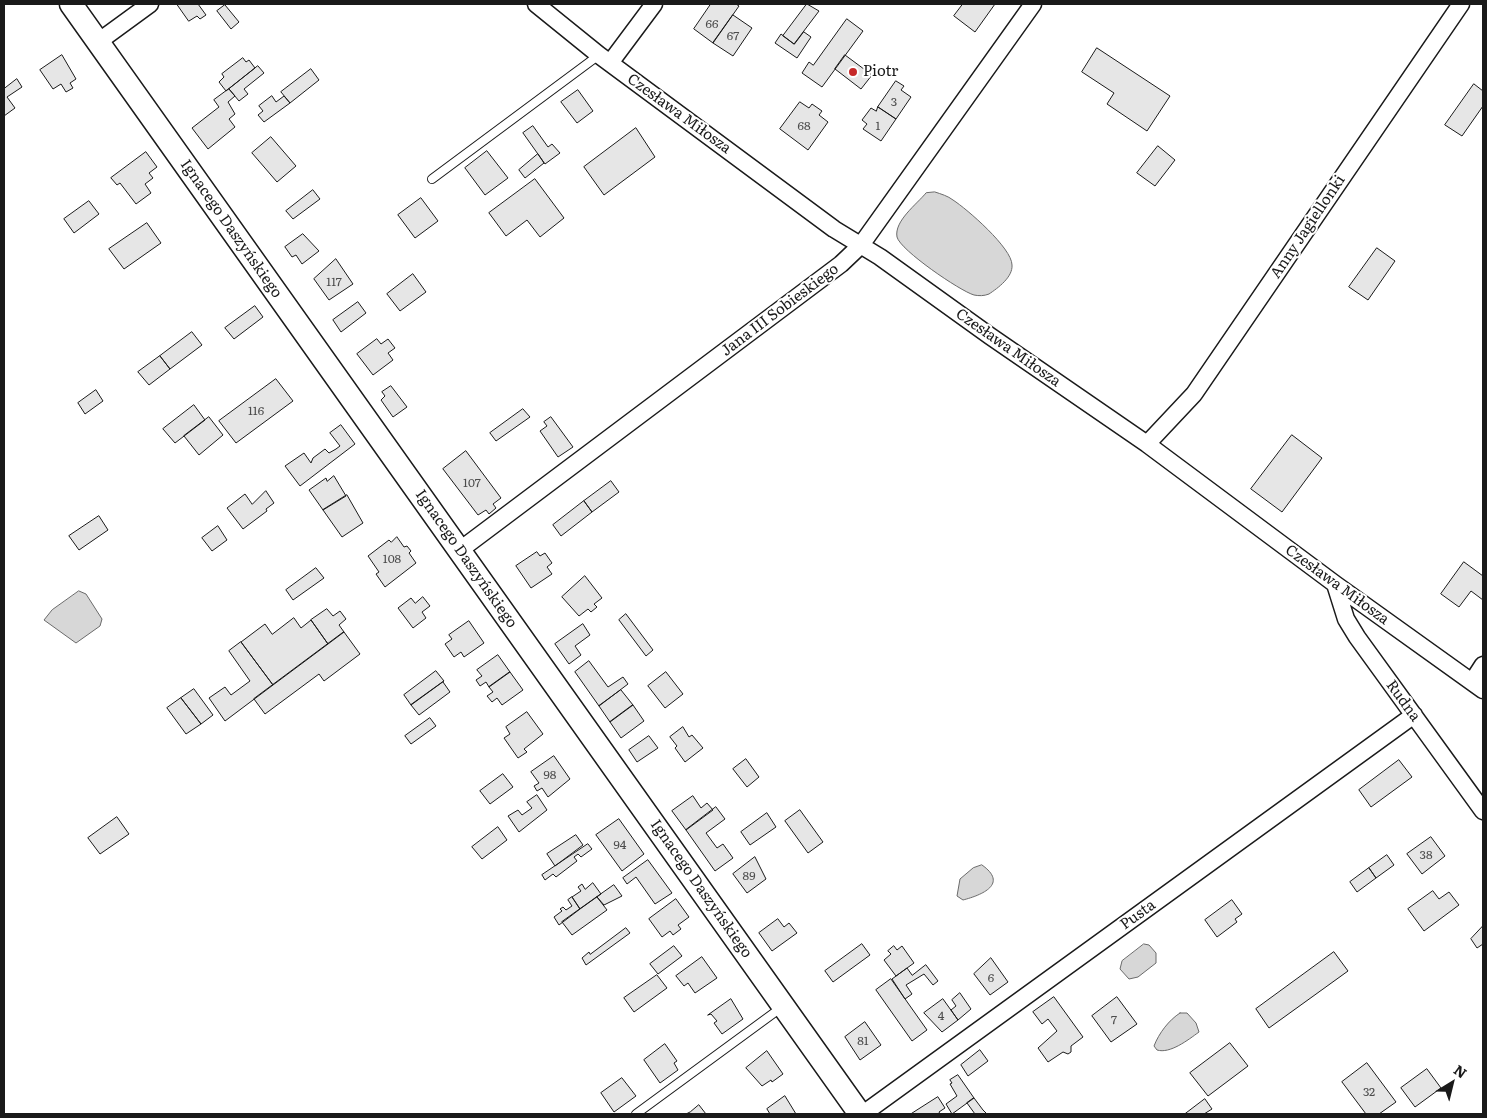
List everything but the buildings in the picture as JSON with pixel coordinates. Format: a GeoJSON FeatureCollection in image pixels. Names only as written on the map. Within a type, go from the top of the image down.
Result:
{"type":"FeatureCollection","features":[{"type":"Feature","properties":{"kind":"street","name":"Ignacego Daszyńskiego"},"geometry":{"type":"LineString","coordinates":[[71,4],[861,1114]]}},
{"type":"Feature","properties":{"kind":"street"},"geometry":{"type":"LineString","coordinates":[[98,42],[150,4]]}},
{"type":"Feature","properties":{"kind":"street","name":"Czesława Miłosza"},"geometry":{"type":"LineString","coordinates":[[536,4],[604,59],[834,229],[1147,444],[1335,584],[1478,686]]}},
{"type":"Feature","properties":{"kind":"street"},"geometry":{"type":"LineString","coordinates":[[604,59],[654,4]]}},
{"type":"Feature","properties":{"kind":"street","name":"Jana III Sobieskiego"},"geometry":{"type":"LineString","coordinates":[[460,550],[833,270],[861,246],[1033,4]]}},
{"type":"Feature","properties":{"kind":"street","name":"Anny Jagiellonki"},"geometry":{"type":"LineString","coordinates":[[1147,444],[1200,386],[1461,4]]}},
{"type":"Feature","properties":{"kind":"street","name":"Rudna"},"geometry":{"type":"LineString","coordinates":[[1335,584],[1346,619],[1357,637],[1483,811]]}},
{"type":"Feature","properties":{"kind":"street"},"geometry":{"type":"LineString","coordinates":[[1478,686],[1483,666]]}},
{"type":"Feature","properties":{"kind":"street","name":"Pusta"},"geometry":{"type":"LineString","coordinates":[[861,1114],[1414,715]]}},
{"type":"Feature","properties":{"kind":"lane"},"geometry":{"type":"LineString","coordinates":[[432,179],[604,59]]}},
{"type":"Feature","properties":{"kind":"lane"},"geometry":{"type":"LineString","coordinates":[[636,1114],[784,1006]]}},
{"type":"Feature","properties":{"kind":"shaded area"},"geometry":{"type":"Polygon","coordinates":[[[935,192],[951,199],[978,220],[997,239],[1010,258],[1012,269],[1010,274],[997,289],[989,294],[982,296],[974,295],[956,286],[908,251],[897,237],[899,225],[907,213],[926,193],[935,192]]]}},
{"type":"Feature","properties":{"kind":"shaded area"},"geometry":{"type":"Polygon","coordinates":[[[79,591],[86,594],[102,619],[100,626],[76,643],[44,620],[52,610],[79,591]]]}},
{"type":"Feature","properties":{"kind":"shaded area"},"geometry":{"type":"Polygon","coordinates":[[[982,865],[990,872],[993,878],[990,888],[978,895],[963,900],[957,896],[960,879],[973,868],[982,865]]]}},
{"type":"Feature","properties":{"kind":"shaded area"},"geometry":{"type":"Polygon","coordinates":[[[1144,944],[1149,945],[1156,953],[1156,963],[1138,977],[1129,979],[1120,969],[1122,961],[1144,944]]]}},
{"type":"Feature","properties":{"kind":"shaded area"},"geometry":{"type":"Polygon","coordinates":[[[1180,1013],[1187,1013],[1196,1023],[1199,1032],[1173,1048],[1162,1051],[1157,1050],[1154,1046],[1159,1036],[1168,1023],[1180,1013]]]}},
{"type":"Feature","properties":{"kind":"place","name":"Piotr"},"geometry":{"type":"Point","coordinates":[853,72]}}]}
